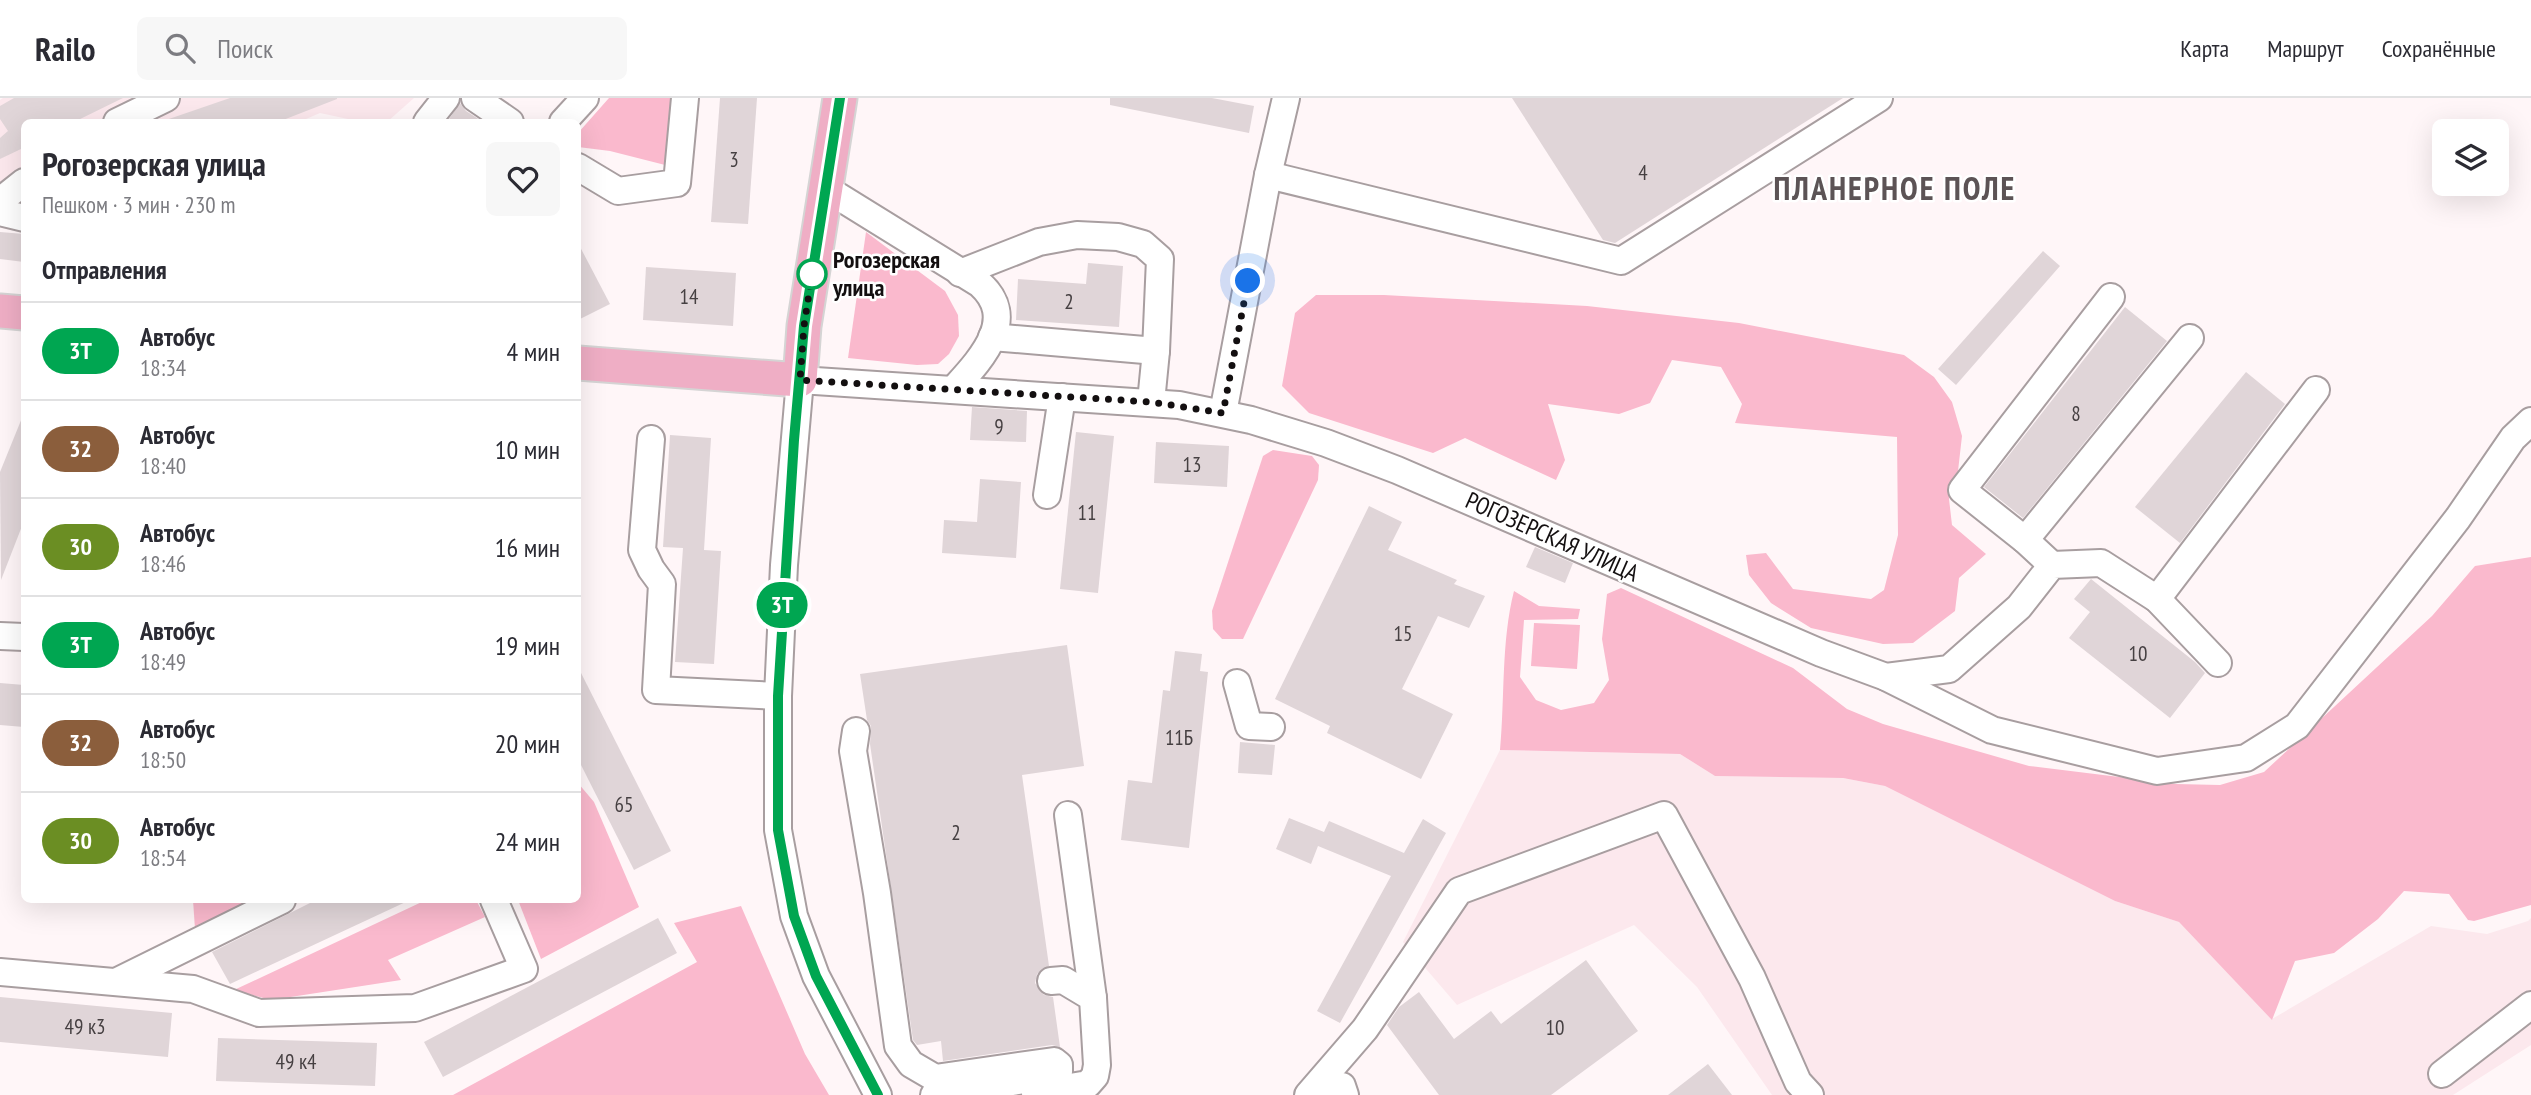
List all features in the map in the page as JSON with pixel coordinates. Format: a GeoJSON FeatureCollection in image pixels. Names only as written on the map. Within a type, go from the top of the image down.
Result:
{"type":"FeatureCollection","features":[{"type":"Feature","properties":{"kind":"main road"},"geometry":{"type":"LineString","coordinates":[[581,363],[800,380],[804,326],[840,98]]}},
{"type":"Feature","properties":{"kind":"main road"},"geometry":{"type":"LineString","coordinates":[[0,311],[21,313]]}},
{"type":"Feature","properties":{"kind":"street"},"geometry":{"type":"LineString","coordinates":[[123,119],[166,98]]}},
{"type":"Feature","properties":{"kind":"street"},"geometry":{"type":"LineString","coordinates":[[429,119],[446,98]]}},
{"type":"Feature","properties":{"kind":"street"},"geometry":{"type":"LineString","coordinates":[[475,98],[506,119]]}},
{"type":"Feature","properties":{"kind":"street"},"geometry":{"type":"LineString","coordinates":[[566,119],[584,98]]}},
{"type":"Feature","properties":{"kind":"street"},"geometry":{"type":"LineString","coordinates":[[581,169],[618,191],[677,183],[685,98]]}},
{"type":"Feature","properties":{"kind":"street"},"geometry":{"type":"LineString","coordinates":[[1223,413],[1268,175],[1286,98]]}},
{"type":"Feature","properties":{"kind":"street"},"geometry":{"type":"LineString","coordinates":[[1268,175],[1621,261],[1879,98]]}},
{"type":"Feature","properties":{"kind":"street"},"geometry":{"type":"LineString","coordinates":[[0,201],[21,184]]}},
{"type":"Feature","properties":{"kind":"street"},"geometry":{"type":"LineString","coordinates":[[825,188],[990,293],[997,320],[988,349],[953,390]]}},
{"type":"Feature","properties":{"kind":"street"},"geometry":{"type":"LineString","coordinates":[[0,212],[21,217]]}},
{"type":"Feature","properties":{"kind":"street"},"geometry":{"type":"LineString","coordinates":[[960,273],[1039,242],[1077,235],[1118,237],[1143,244],[1160,259],[1151,402]]}},
{"type":"Feature","properties":{"kind":"street"},"geometry":{"type":"LineString","coordinates":[[2111,297],[1962,490],[2052,565],[2101,563],[2157,599],[2218,663]]}},
{"type":"Feature","properties":{"kind":"street"},"geometry":{"type":"LineString","coordinates":[[992,337],[1156,351]]}},
{"type":"Feature","properties":{"kind":"street"},"geometry":{"type":"LineString","coordinates":[[2025,540],[2190,338]]}},
{"type":"Feature","properties":{"kind":"street"},"geometry":{"type":"LineString","coordinates":[[800,380],[785,565],[778,696],[778,830],[794,916],[816,976],[878,1095]]}},
{"type":"Feature","properties":{"kind":"street","name":"РОГОЗЕРСКАЯ УЛИЦА"},"geometry":{"type":"LineString","coordinates":[[800,380],[1151,402],[1223,413],[1326,443],[1397,470],[1821,653],[1886,677],[1949,669],[2019,607],[2052,565]]}},
{"type":"Feature","properties":{"kind":"street"},"geometry":{"type":"LineString","coordinates":[[2157,599],[2316,390]]}},
{"type":"Feature","properties":{"kind":"street"},"geometry":{"type":"LineString","coordinates":[[1047,495],[1062,397]]}},
{"type":"Feature","properties":{"kind":"street"},"geometry":{"type":"LineString","coordinates":[[1886,677],[1992,730],[2157,771],[2246,758],[2297,726],[2458,518],[2513,438],[2531,421]]}},
{"type":"Feature","properties":{"kind":"street"},"geometry":{"type":"LineString","coordinates":[[650,439],[642,550],[650,569],[662,584],[656,690],[778,696]]}},
{"type":"Feature","properties":{"kind":"street"},"geometry":{"type":"LineString","coordinates":[[0,636],[21,637]]}},
{"type":"Feature","properties":{"kind":"street"},"geometry":{"type":"LineString","coordinates":[[1237,682],[1249,726],[1271,727]]}},
{"type":"Feature","properties":{"kind":"street"},"geometry":{"type":"LineString","coordinates":[[856,731],[853,751],[877,893],[898,1046],[912,1064],[935,1078],[1054,1061],[1059,1065],[1059,1072],[1054,1075],[934,1095]]}},
{"type":"Feature","properties":{"kind":"street"},"geometry":{"type":"LineString","coordinates":[[1020,1095],[1088,1084],[1095,1076],[1097,1065],[1093,998],[1068,815]]}},
{"type":"Feature","properties":{"kind":"street"},"geometry":{"type":"LineString","coordinates":[[1309,1095],[1365,1029],[1459,891],[1664,815],[1752,978],[1798,1082],[1810,1095]]}},
{"type":"Feature","properties":{"kind":"street"},"geometry":{"type":"LineString","coordinates":[[118,981],[276,903]]}},
{"type":"Feature","properties":{"kind":"street"},"geometry":{"type":"LineString","coordinates":[[0,972],[193,989],[259,1013],[415,1008],[524,969],[495,903]]}},
{"type":"Feature","properties":{"kind":"street"},"geometry":{"type":"LineString","coordinates":[[1051,981],[1063,981],[1093,998]]}},
{"type":"Feature","properties":{"kind":"street"},"geometry":{"type":"LineString","coordinates":[[2442,1074],[2531,1005]]}},
{"type":"Feature","properties":{"kind":"street"},"geometry":{"type":"LineString","coordinates":[[1309,1095],[1342,1086],[1345,1095]]}},
{"type":"Feature","properties":{"kind":"shaded area"},"geometry":{"type":"Polygon","coordinates":[[[414,98],[390,119],[348,119],[320,113],[306,119],[21,119],[21,229],[0,226],[0,100],[414,98]]]}},
{"type":"Feature","properties":{"kind":"shaded area"},"geometry":{"type":"Polygon","coordinates":[[[609,98],[681,98],[673,167],[610,151],[581,147],[581,130],[609,98]]]}},
{"type":"Feature","properties":{"kind":"shaded area"},"geometry":{"type":"Polygon","coordinates":[[[866,232],[945,291],[958,315],[959,336],[949,354],[938,364],[917,365],[848,358],[866,232]]]}},
{"type":"Feature","properties":{"kind":"shaded area"},"geometry":{"type":"Polygon","coordinates":[[[1316,295],[1384,295],[1587,306],[1739,323],[1904,355],[1934,377],[1952,402],[1962,436],[1958,471],[1949,499],[1952,525],[1986,554],[1959,578],[1955,611],[1913,643],[1883,644],[1811,628],[1771,603],[1749,575],[1746,555],[1766,553],[1793,589],[1871,599],[1884,590],[1898,535],[1897,437],[1735,423],[1742,404],[1721,367],[1672,360],[1650,403],[1619,414],[1548,404],[1565,460],[1556,480],[1465,438],[1433,453],[1309,413],[1282,386],[1295,313],[1316,295]]]}},
{"type":"Feature","properties":{"kind":"shaded area"},"geometry":{"type":"Polygon","coordinates":[[[1273,450],[1312,456],[1319,465],[1318,480],[1243,639],[1222,639],[1213,629],[1212,611],[1263,456],[1273,450]]]}},
{"type":"Feature","properties":{"kind":"shaded area"},"geometry":{"type":"Polygon","coordinates":[[[2531,557],[2531,905],[2474,921],[2468,920],[2449,894],[2404,891],[2378,919],[2334,953],[2295,961],[2272,1020],[2179,922],[2115,901],[1885,786],[1843,778],[1715,776],[1680,754],[1500,750],[1505,650],[1514,591],[1539,606],[1580,609],[1578,619],[1524,620],[1520,677],[1536,700],[1561,710],[1594,703],[1609,680],[1602,639],[1607,594],[1621,588],[1793,668],[1847,709],[1883,724],[2029,766],[2176,784],[2220,785],[2264,772],[2432,616],[2475,566],[2531,557]]]}},
{"type":"Feature","properties":{"kind":"shaded area"},"geometry":{"type":"Polygon","coordinates":[[[1534,623],[1580,625],[1577,669],[1531,666],[1534,623]]]}},
{"type":"Feature","properties":{"kind":"shaded area"},"geometry":{"type":"Polygon","coordinates":[[[1500,750],[1680,754],[1715,776],[1843,778],[1885,786],[2115,901],[2179,922],[2272,1019],[2431,926],[2487,934],[2531,918],[2531,1045],[2453,1095],[1772,1095],[1697,987],[1634,925],[1457,1005],[1403,942],[1500,750]]]}},
{"type":"Feature","properties":{"kind":"shaded area"},"geometry":{"type":"Polygon","coordinates":[[[581,787],[594,802],[639,907],[541,959],[519,903],[581,903],[581,787]]]}},
{"type":"Feature","properties":{"kind":"shaded area"},"geometry":{"type":"Polygon","coordinates":[[[193,903],[246,903],[195,929],[193,903]]]}},
{"type":"Feature","properties":{"kind":"shaded area"},"geometry":{"type":"Polygon","coordinates":[[[420,903],[478,903],[485,917],[388,960],[401,980],[271,1000],[234,990],[420,903]]]}},
{"type":"Feature","properties":{"kind":"shaded area"},"geometry":{"type":"Polygon","coordinates":[[[741,906],[805,1054],[829,1095],[453,1095],[697,962],[674,923],[741,906]]]}},
{"type":"Feature","properties":{"kind":"building"},"geometry":{"type":"Polygon","coordinates":[[[14,98],[123,98],[80,119],[21,119],[21,149],[0,159],[0,138],[8,131],[0,119],[0,106],[14,98]]]}},
{"type":"Feature","properties":{"kind":"building"},"geometry":{"type":"Polygon","coordinates":[[[230,98],[337,98],[286,119],[169,119],[230,98]]]}},
{"type":"Feature","properties":{"kind":"building"},"geometry":{"type":"Polygon","coordinates":[[[720,98],[757,98],[748,224],[711,222],[720,98]]]}},
{"type":"Feature","properties":{"kind":"building"},"geometry":{"type":"Polygon","coordinates":[[[1110,98],[1212,98],[1254,106],[1249,133],[1110,105],[1110,98]]]}},
{"type":"Feature","properties":{"kind":"building"},"geometry":{"type":"Polygon","coordinates":[[[1512,98],[1843,98],[1615,243],[1603,240],[1512,98]]]}},
{"type":"Feature","properties":{"kind":"building"},"geometry":{"type":"Polygon","coordinates":[[[460,103],[478,119],[449,119],[460,103]]]}},
{"type":"Feature","properties":{"kind":"building"},"geometry":{"type":"Polygon","coordinates":[[[0,232],[21,234],[21,262],[0,259],[0,232]]]}},
{"type":"Feature","properties":{"kind":"building"},"geometry":{"type":"Polygon","coordinates":[[[581,249],[610,304],[581,318],[581,249]]]}},
{"type":"Feature","properties":{"kind":"building"},"geometry":{"type":"Polygon","coordinates":[[[2043,251],[2060,266],[1956,385],[1938,369],[2043,251]]]}},
{"type":"Feature","properties":{"kind":"building"},"geometry":{"type":"Polygon","coordinates":[[[1088,263],[1123,266],[1119,327],[1016,320],[1018,279],[1086,284],[1088,263]]]}},
{"type":"Feature","properties":{"kind":"building"},"geometry":{"type":"Polygon","coordinates":[[[646,267],[736,273],[733,326],[643,320],[646,267]]]}},
{"type":"Feature","properties":{"kind":"building"},"geometry":{"type":"Polygon","coordinates":[[[2125,307],[2167,341],[2023,518],[1984,487],[2125,307]]]}},
{"type":"Feature","properties":{"kind":"building"},"geometry":{"type":"Polygon","coordinates":[[[2246,372],[2285,404],[2180,543],[2135,507],[2246,372]]]}},
{"type":"Feature","properties":{"kind":"building"},"geometry":{"type":"Polygon","coordinates":[[[972,407],[1027,411],[1026,442],[970,440],[972,407]]]}},
{"type":"Feature","properties":{"kind":"building"},"geometry":{"type":"Polygon","coordinates":[[[21,420],[21,529],[1,580],[0,472],[21,420]]]}},
{"type":"Feature","properties":{"kind":"building"},"geometry":{"type":"Polygon","coordinates":[[[1076,432],[1114,436],[1098,593],[1060,589],[1076,432]]]}},
{"type":"Feature","properties":{"kind":"building"},"geometry":{"type":"Polygon","coordinates":[[[670,435],[711,438],[704,550],[721,551],[714,664],[675,662],[683,548],[663,547],[670,435]]]}},
{"type":"Feature","properties":{"kind":"building"},"geometry":{"type":"Polygon","coordinates":[[[1156,442],[1229,446],[1227,487],[1154,483],[1156,442]]]}},
{"type":"Feature","properties":{"kind":"building"},"geometry":{"type":"Polygon","coordinates":[[[980,479],[1021,482],[1016,558],[942,553],[944,520],[977,522],[980,479]]]}},
{"type":"Feature","properties":{"kind":"building"},"geometry":{"type":"Polygon","coordinates":[[[1369,506],[1402,522],[1388,550],[1457,580],[1454,584],[1485,596],[1469,628],[1438,616],[1402,689],[1453,714],[1421,779],[1327,733],[1330,726],[1275,699],[1369,506]]]}},
{"type":"Feature","properties":{"kind":"building"},"geometry":{"type":"Polygon","coordinates":[[[1535,547],[1573,563],[1565,583],[1526,567],[1535,547]]]}},
{"type":"Feature","properties":{"kind":"building"},"geometry":{"type":"Polygon","coordinates":[[[2091,579],[2195,662],[2205,673],[2170,718],[2069,638],[2090,612],[2074,599],[2091,579]]]}},
{"type":"Feature","properties":{"kind":"building"},"geometry":{"type":"Polygon","coordinates":[[[1067,645],[1084,766],[1022,775],[1049,966],[1037,974],[1035,983],[1044,995],[1053,997],[1060,1047],[1052,1045],[943,1061],[941,1041],[917,1045],[913,1040],[870,744],[871,726],[867,720],[860,674],[1067,645]]]}},
{"type":"Feature","properties":{"kind":"building"},"geometry":{"type":"Polygon","coordinates":[[[1175,651],[1202,654],[1200,671],[1208,672],[1189,848],[1121,840],[1128,780],[1152,783],[1163,690],[1170,691],[1175,651]]]}},
{"type":"Feature","properties":{"kind":"building"},"geometry":{"type":"Polygon","coordinates":[[[581,673],[671,851],[634,870],[581,765],[581,673]]]}},
{"type":"Feature","properties":{"kind":"building"},"geometry":{"type":"Polygon","coordinates":[[[0,683],[21,685],[21,727],[0,725],[0,683]]]}},
{"type":"Feature","properties":{"kind":"building"},"geometry":{"type":"Polygon","coordinates":[[[1240,742],[1275,745],[1272,775],[1238,773],[1240,742]]]}},
{"type":"Feature","properties":{"kind":"building"},"geometry":{"type":"Polygon","coordinates":[[[1289,818],[1324,832],[1329,821],[1404,853],[1423,819],[1446,833],[1340,1023],[1317,1011],[1391,876],[1318,846],[1311,864],[1276,849],[1289,818]]]}},
{"type":"Feature","properties":{"kind":"building"},"geometry":{"type":"Polygon","coordinates":[[[310,903],[404,903],[230,984],[212,952],[310,903]]]}},
{"type":"Feature","properties":{"kind":"building"},"geometry":{"type":"Polygon","coordinates":[[[658,918],[677,953],[443,1077],[424,1042],[658,918]]]}},
{"type":"Feature","properties":{"kind":"building"},"geometry":{"type":"Polygon","coordinates":[[[1586,960],[1638,1031],[1551,1095],[1439,1095],[1387,1025],[1399,1007],[1419,992],[1454,1039],[1491,1011],[1501,1024],[1586,960]]]}},
{"type":"Feature","properties":{"kind":"building"},"geometry":{"type":"Polygon","coordinates":[[[0,997],[172,1013],[168,1057],[0,1042],[0,997]]]}},
{"type":"Feature","properties":{"kind":"building"},"geometry":{"type":"Polygon","coordinates":[[[218,1038],[377,1043],[375,1086],[216,1081],[218,1038]]]}},
{"type":"Feature","properties":{"kind":"building"},"geometry":{"type":"Polygon","coordinates":[[[1708,1064],[1732,1095],[1668,1095],[1708,1064]]]}},
{"type":"Feature","properties":{"kind":"bus line","name":"3Т"},"geometry":{"type":"LineString","coordinates":[[840,98],[804,326],[794,440],[778,696],[778,830],[794,916],[816,976],[878,1095]]}},
{"type":"Feature","properties":{"kind":"place","name":"Рогозерская улица"},"geometry":{"type":"Point","coordinates":[812,274]}},
{"type":"Feature","properties":{"kind":"district","name":"ПЛАНЕРНОЕ ПОЛЕ"},"geometry":{"type":"Point","coordinates":[1895,189]}},
{"type":"Feature","properties":{"kind":"route"},"geometry":{"type":"LineString","coordinates":[[812,274],[800,380],[1151,402],[1223,413],[1248,281]]}}]}
